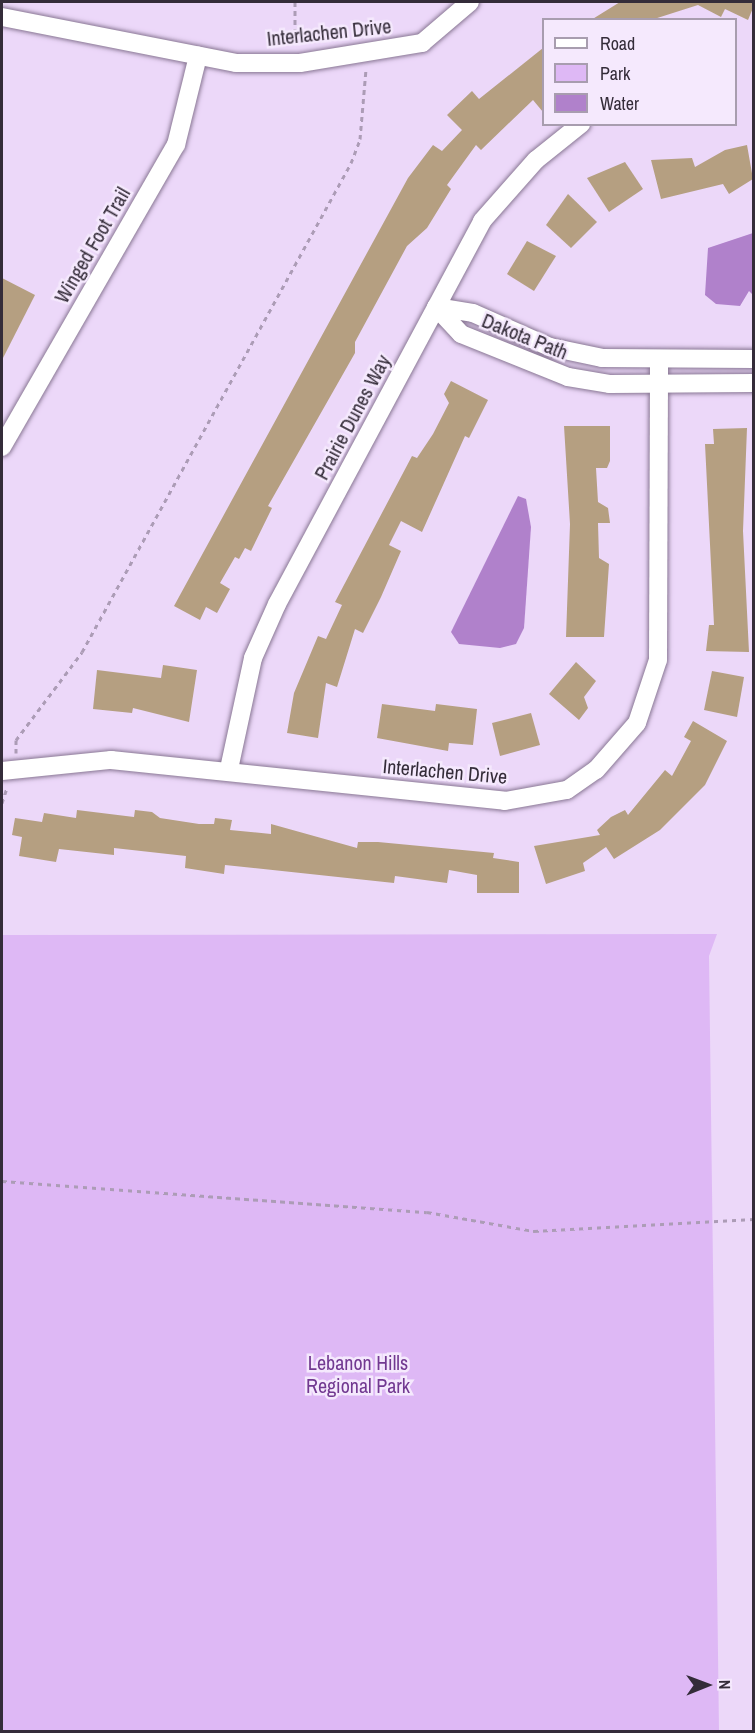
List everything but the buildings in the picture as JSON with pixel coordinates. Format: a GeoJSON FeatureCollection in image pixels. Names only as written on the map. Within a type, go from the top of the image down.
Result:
{"type":"FeatureCollection","features":[{"type":"Feature","properties":{"kind":"street","name":"Interlachen Drive"},"geometry":{"type":"LineString","coordinates":[[2,17],[236,63],[296,63],[367,54],[422,43],[470,2]]}},
{"type":"Feature","properties":{"kind":"street","name":"Winged Foot Trail"},"geometry":{"type":"LineString","coordinates":[[2,447],[176,145],[198,56]]}},
{"type":"Feature","properties":{"kind":"street","name":"Prairie Dunes Way"},"geometry":{"type":"LineString","coordinates":[[229,769],[253,658],[277,604],[482,221],[508,188],[579,126]]}},
{"type":"Feature","properties":{"kind":"street","name":"Dakota Path"},"geometry":{"type":"LineString","coordinates":[[436,307],[473,313],[550,347],[602,358],[753,359]]}},
{"type":"Feature","properties":{"kind":"street","name":"Dakota Path"},"geometry":{"type":"LineString","coordinates":[[436,307],[461,334],[528,365],[610,384],[753,382]]}},
{"type":"Feature","properties":{"kind":"street","name":"Interlachen Drive"},"geometry":{"type":"LineString","coordinates":[[6,770],[111,760],[229,769],[505,801],[567,790],[596,770],[637,723],[658,660],[659,360]]}},
{"type":"Feature","properties":{"kind":"path"},"geometry":{"type":"LineString","coordinates":[[295,2],[296,63]]}},
{"type":"Feature","properties":{"kind":"path"},"geometry":{"type":"LineString","coordinates":[[6,770],[16,740],[82,652],[351,163],[360,139],[367,54]]}},
{"type":"Feature","properties":{"kind":"path"},"geometry":{"type":"LineString","coordinates":[[2,1182],[427,1212],[534,1231],[753,1220]]}},
{"type":"Feature","properties":{"kind":"green space","name":"Lebanon Hills Regional Park"},"geometry":{"type":"Polygon","coordinates":[[[717,934],[709,956],[719,1731],[2,1731],[2,935],[717,934]]]}},
{"type":"Feature","properties":{"kind":"water"},"geometry":{"type":"Polygon","coordinates":[[[753,233],[753,295],[749,291],[740,306],[716,304],[705,295],[708,248],[753,233]]]}},
{"type":"Feature","properties":{"kind":"water"},"geometry":{"type":"Polygon","coordinates":[[[518,496],[526,499],[531,527],[524,628],[516,644],[500,648],[459,644],[451,632],[518,496]]]}}]}
